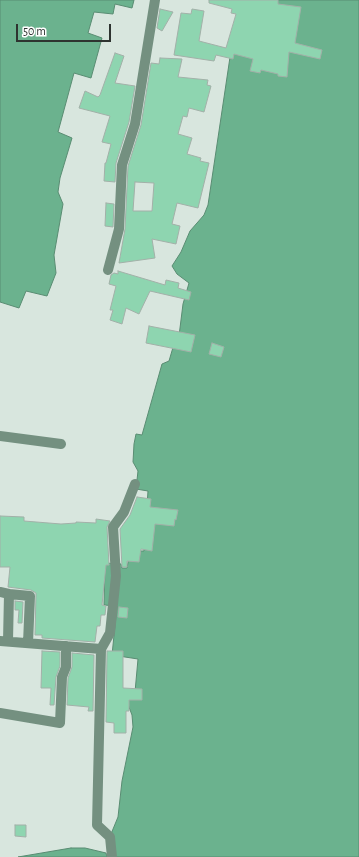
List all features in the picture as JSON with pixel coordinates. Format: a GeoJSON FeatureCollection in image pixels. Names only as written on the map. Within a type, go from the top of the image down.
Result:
{"type":"FeatureCollection","features":[{"type":"Feature","properties":{"kind":"street"},"geometry":{"type":"LineString","coordinates":[[108,270],[119,229],[122,165],[135,124],[155,0]]}},
{"type":"Feature","properties":{"kind":"street"},"geometry":{"type":"LineString","coordinates":[[0,436],[61,444]]}},
{"type":"Feature","properties":{"kind":"street"},"geometry":{"type":"LineString","coordinates":[[112,857],[110,837],[97,825],[101,649],[110,633],[116,576],[113,527],[124,512],[135,484]]}},
{"type":"Feature","properties":{"kind":"street"},"geometry":{"type":"LineString","coordinates":[[28,643],[30,596],[5,593],[4,641],[28,643],[66,646],[101,649]]}},
{"type":"Feature","properties":{"kind":"street"},"geometry":{"type":"LineString","coordinates":[[0,713],[60,723],[62,677],[66,666],[66,646]]}},
{"type":"Feature","properties":{"kind":"shaded area"},"geometry":{"type":"Polygon","coordinates":[[[0,0],[134,0],[132,8],[115,4],[113,14],[94,12],[88,33],[102,38],[91,78],[74,73],[58,132],[72,138],[60,178],[58,192],[63,204],[54,255],[56,273],[47,296],[26,291],[19,308],[0,302],[0,0]]]}},
{"type":"Feature","properties":{"kind":"shaded area"},"geometry":{"type":"Polygon","coordinates":[[[251,0],[359,0],[359,857],[113,857],[111,834],[118,817],[122,781],[133,727],[132,715],[127,702],[135,692],[138,659],[112,655],[117,606],[104,605],[105,563],[121,564],[122,568],[127,568],[130,551],[144,551],[148,491],[136,489],[138,471],[133,462],[134,444],[136,434],[142,435],[162,364],[169,361],[174,344],[178,344],[183,304],[189,283],[177,274],[172,266],[181,252],[190,231],[204,215],[208,205],[233,37],[251,0]]]}},
{"type":"Feature","properties":{"kind":"shaded area"},"geometry":{"type":"Polygon","coordinates":[[[71,848],[85,848],[106,853],[107,857],[18,857],[71,848]]]}},
{"type":"Feature","properties":{"kind":"building"},"geometry":{"type":"Polygon","coordinates":[[[209,0],[278,0],[278,4],[301,7],[295,43],[322,50],[320,59],[289,52],[287,77],[278,76],[278,74],[261,70],[260,73],[250,71],[253,59],[234,54],[233,59],[216,55],[214,61],[174,55],[181,13],[191,14],[192,9],[204,11],[199,41],[226,48],[236,14],[231,13],[232,9],[209,3],[209,0]]]}},
{"type":"Feature","properties":{"kind":"building"},"geometry":{"type":"Polygon","coordinates":[[[160,9],[173,12],[162,31],[157,28],[160,9]]]}},
{"type":"Feature","properties":{"kind":"building"},"geometry":{"type":"Polygon","coordinates":[[[115,53],[124,56],[115,83],[135,86],[129,122],[116,163],[115,182],[104,181],[105,163],[111,144],[102,142],[110,116],[79,108],[85,91],[98,97],[100,95],[115,53]]]}},
{"type":"Feature","properties":{"kind":"building"},"geometry":{"type":"Polygon","coordinates":[[[160,58],[182,59],[178,77],[208,80],[207,85],[211,86],[204,112],[189,108],[187,117],[183,116],[178,134],[192,138],[187,154],[201,158],[200,161],[209,163],[198,208],[177,203],[172,224],[180,226],[176,244],[152,239],[155,258],[119,263],[125,229],[128,166],[141,125],[151,63],[159,64],[160,58]],[[135,182],[133,211],[152,211],[154,183],[135,182]]]}},
{"type":"Feature","properties":{"kind":"building"},"geometry":{"type":"Polygon","coordinates":[[[106,203],[114,204],[113,227],[105,226],[106,203]]]}},
{"type":"Feature","properties":{"kind":"building"},"geometry":{"type":"Polygon","coordinates":[[[118,271],[165,285],[166,280],[179,283],[178,288],[191,292],[189,300],[150,291],[139,314],[126,308],[122,324],[110,320],[113,310],[110,310],[116,286],[109,284],[111,275],[114,273],[118,274],[118,271]]]}},
{"type":"Feature","properties":{"kind":"building"},"geometry":{"type":"Polygon","coordinates":[[[149,326],[195,335],[191,352],[146,343],[149,326]]]}},
{"type":"Feature","properties":{"kind":"building"},"geometry":{"type":"Polygon","coordinates":[[[212,343],[224,347],[221,357],[209,354],[212,343]]]}},
{"type":"Feature","properties":{"kind":"building"},"geometry":{"type":"Polygon","coordinates":[[[137,497],[151,499],[150,507],[178,510],[176,520],[175,519],[174,526],[155,524],[152,551],[141,549],[139,562],[127,561],[127,567],[122,567],[120,529],[130,515],[137,497]]]}},
{"type":"Feature","properties":{"kind":"building"},"geometry":{"type":"Polygon","coordinates":[[[0,516],[24,517],[24,521],[61,524],[76,522],[96,523],[96,519],[110,521],[107,527],[109,565],[106,565],[102,605],[106,606],[105,615],[101,615],[100,626],[97,626],[95,642],[42,638],[42,635],[35,635],[36,593],[31,590],[8,587],[10,567],[0,567],[0,516]]]}},
{"type":"Feature","properties":{"kind":"building"},"geometry":{"type":"Polygon","coordinates":[[[15,601],[23,602],[22,623],[18,623],[19,610],[15,610],[15,601]]]}},
{"type":"Feature","properties":{"kind":"building"},"geometry":{"type":"Polygon","coordinates":[[[119,607],[128,608],[127,618],[118,617],[119,607]]]}},
{"type":"Feature","properties":{"kind":"building"},"geometry":{"type":"Polygon","coordinates":[[[42,651],[60,652],[60,666],[56,677],[54,705],[50,705],[51,688],[41,688],[42,651]]]}},
{"type":"Feature","properties":{"kind":"building"},"geometry":{"type":"Polygon","coordinates":[[[107,651],[123,651],[123,688],[142,689],[142,700],[129,700],[129,711],[126,711],[126,733],[114,733],[114,723],[106,722],[107,651]]]}},
{"type":"Feature","properties":{"kind":"building"},"geometry":{"type":"Polygon","coordinates":[[[72,653],[94,655],[93,711],[88,711],[89,707],[67,705],[68,678],[72,667],[72,653]]]}},
{"type":"Feature","properties":{"kind":"building"},"geometry":{"type":"Polygon","coordinates":[[[15,825],[26,825],[26,837],[15,836],[15,825]]]}}]}
